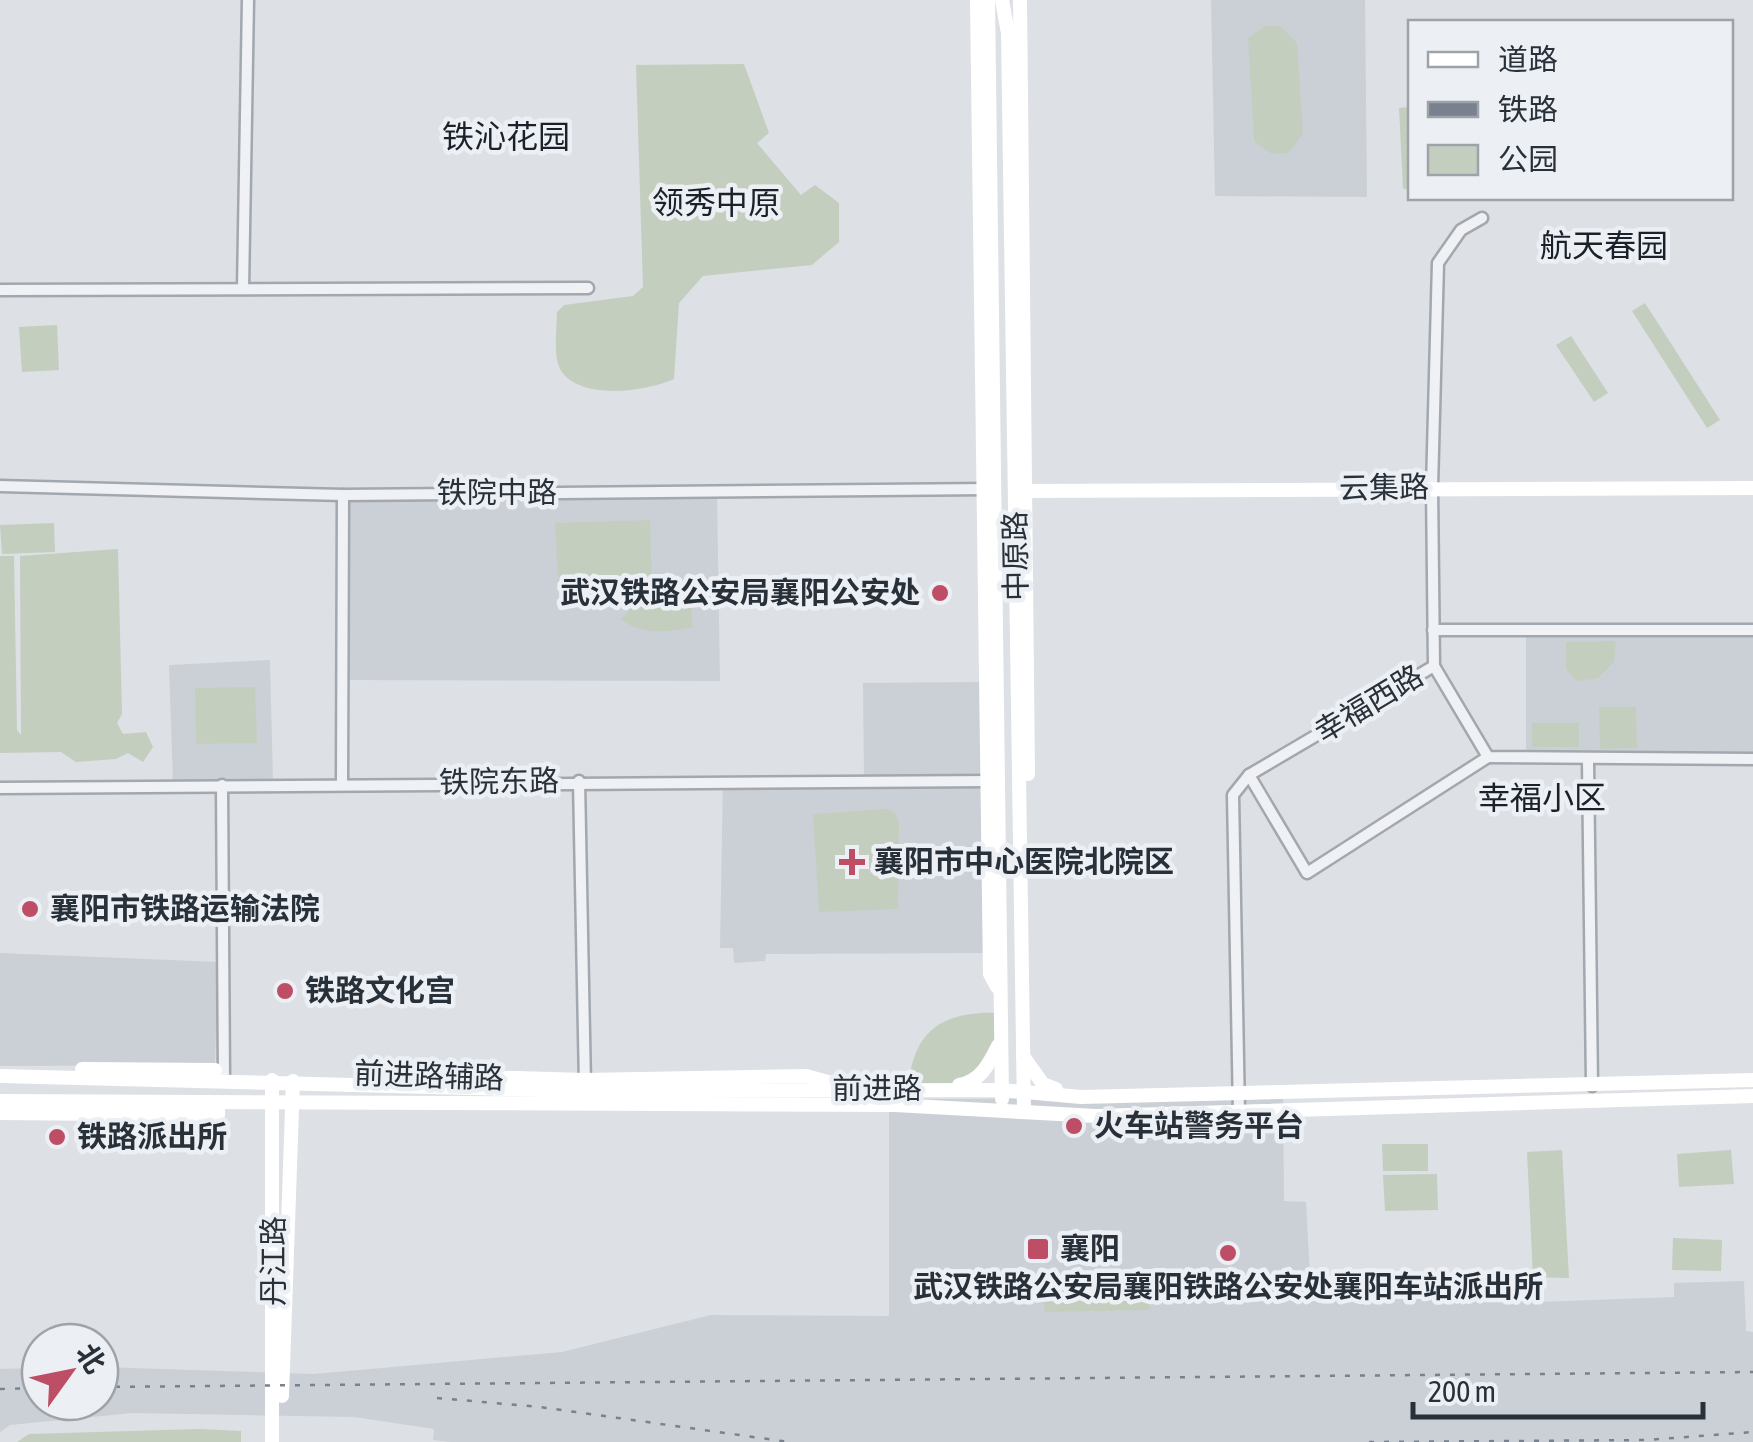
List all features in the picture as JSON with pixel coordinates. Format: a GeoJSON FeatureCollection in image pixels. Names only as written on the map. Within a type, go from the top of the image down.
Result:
{"type":"FeatureCollection","features":[{"type":"Feature","properties":{"kind":"main road","name":"中原路"},"geometry":{"type":"LineString","coordinates":[[1002,0],[1008,32],[1021,491],[1024,1112]]}},
{"type":"Feature","properties":{"kind":"main road"},"geometry":{"type":"LineString","coordinates":[[1008,32],[1022,1]]}},
{"type":"Feature","properties":{"kind":"main road"},"geometry":{"type":"LineString","coordinates":[[1021,491],[1022,1]]}},
{"type":"Feature","properties":{"kind":"main road","name":"中原路"},"geometry":{"type":"LineString","coordinates":[[979,2],[988,27],[988,489],[1002,1111]]}},
{"type":"Feature","properties":{"kind":"main road"},"geometry":{"type":"LineString","coordinates":[[979,2],[988,489]]}},
{"type":"Feature","properties":{"kind":"main road","name":"云集路"},"geometry":{"type":"LineString","coordinates":[[1021,491],[1753,488]]}},
{"type":"Feature","properties":{"kind":"main road"},"geometry":{"type":"LineString","coordinates":[[926,1089],[969,1083],[986,1068],[1000,1041]]}},
{"type":"Feature","properties":{"kind":"main road"},"geometry":{"type":"LineString","coordinates":[[1023,1056],[1044,1084],[1080,1097]]}},
{"type":"Feature","properties":{"kind":"main road","name":"前进路"},"geometry":{"type":"LineString","coordinates":[[1,1076],[224,1075],[272,1080],[1001,1090],[1080,1097],[1753,1080]]}},
{"type":"Feature","properties":{"kind":"main road","name":"前进路辅路"},"geometry":{"type":"LineString","coordinates":[[224,1075],[585,1086]]}},
{"type":"Feature","properties":{"kind":"main road","name":"丹江路"},"geometry":{"type":"LineString","coordinates":[[272,1080],[272,1442]]}},
{"type":"Feature","properties":{"kind":"main road","name":"丹江路"},"geometry":{"type":"LineString","coordinates":[[282,1442],[293,1080]]}},
{"type":"Feature","properties":{"kind":"main road","name":"前进路"},"geometry":{"type":"LineString","coordinates":[[0,1101],[274,1106],[895,1106],[1024,1112],[1239,1113],[1753,1096]]}},
{"type":"Feature","properties":{"kind":"main road"},"geometry":{"type":"LineString","coordinates":[[0,1113],[218,1115],[218,1104]]}},
{"type":"Feature","properties":{"kind":"street"},"geometry":{"type":"LineString","coordinates":[[243,289],[248,0]]}},
{"type":"Feature","properties":{"kind":"street","name":"幸福西路"},"geometry":{"type":"LineString","coordinates":[[1248,775],[1434,666],[1432,487],[1438,262],[1461,230],[1482,218]]}},
{"type":"Feature","properties":{"kind":"street"},"geometry":{"type":"LineString","coordinates":[[0,290],[588,288]]}},
{"type":"Feature","properties":{"kind":"street","name":"铁院中路"},"geometry":{"type":"LineString","coordinates":[[0,486],[343,495],[988,489]]}},
{"type":"Feature","properties":{"kind":"street"},"geometry":{"type":"LineString","coordinates":[[342,784],[343,495]]}},
{"type":"Feature","properties":{"kind":"street"},"geometry":{"type":"LineString","coordinates":[[1433,630],[1753,630]]}},
{"type":"Feature","properties":{"kind":"street"},"geometry":{"type":"LineString","coordinates":[[1434,666],[1488,757]]}},
{"type":"Feature","properties":{"kind":"street"},"geometry":{"type":"LineString","coordinates":[[1239,1113],[1230,815],[1233,795],[1248,775],[1308,873],[1488,757],[1588,761],[1753,759]]}},
{"type":"Feature","properties":{"kind":"street"},"geometry":{"type":"LineString","coordinates":[[1588,761],[1592,1086]]}},
{"type":"Feature","properties":{"kind":"street","name":"铁院东路"},"geometry":{"type":"LineString","coordinates":[[0,788],[993,780]]}},
{"type":"Feature","properties":{"kind":"street"},"geometry":{"type":"LineString","coordinates":[[579,781],[585,1086]]}},
{"type":"Feature","properties":{"kind":"street"},"geometry":{"type":"LineString","coordinates":[[222,786],[224,1075]]}},
{"type":"Feature","properties":{"kind":"shaded area"},"geometry":{"type":"Polygon","coordinates":[[[1211,0],[1365,0],[1367,197],[1215,196],[1211,0]]]}},
{"type":"Feature","properties":{"kind":"shaded area"},"geometry":{"type":"Polygon","coordinates":[[[717,492],[720,681],[343,680],[343,495],[717,492]]]}},
{"type":"Feature","properties":{"kind":"shaded area"},"geometry":{"type":"Polygon","coordinates":[[[1753,633],[1753,754],[1526,754],[1526,636],[1753,633]]]}},
{"type":"Feature","properties":{"kind":"shaded area"},"geometry":{"type":"Polygon","coordinates":[[[270,660],[273,783],[173,783],[169,665],[270,660]]]}},
{"type":"Feature","properties":{"kind":"shaded area","name":"襄阳市中心医院北院区"},"geometry":{"type":"Polygon","coordinates":[[[981,682],[984,953],[766,954],[765,961],[734,963],[733,948],[720,948],[723,776],[864,776],[863,683],[981,682]]]}},
{"type":"Feature","properties":{"kind":"shaded area"},"geometry":{"type":"Polygon","coordinates":[[[0,953],[218,962],[215,1065],[0,1066],[0,953]]]}},
{"type":"Feature","properties":{"kind":"shaded area"},"geometry":{"type":"Polygon","coordinates":[[[1283,1098],[1284,1201],[1306,1202],[1310,1277],[1538,1302],[1674,1297],[1674,1283],[1744,1281],[1746,1331],[1753,1332],[1753,1442],[450,1442],[433,1440],[434,1429],[354,1417],[120,1414],[120,1368],[314,1374],[562,1352],[711,1315],[889,1316],[889,1099],[1283,1098]]]}},
{"type":"Feature","properties":{"kind":"shaded area"},"geometry":{"type":"Polygon","coordinates":[[[20,1368],[20,1422],[40,1422],[10,1425],[0,1432],[0,1369],[20,1368]]]}},
{"type":"Feature","properties":{"kind":"green space"},"geometry":{"type":"Polygon","coordinates":[[[1265,26],[1280,26],[1297,43],[1303,133],[1289,153],[1272,154],[1254,141],[1248,38],[1265,26]]]}},
{"type":"Feature","properties":{"kind":"green space"},"geometry":{"type":"Polygon","coordinates":[[[744,64],[769,133],[757,143],[801,195],[815,185],[839,203],[839,242],[812,265],[703,276],[679,303],[674,379],[630,390],[581,386],[569,379],[558,363],[557,312],[564,305],[633,296],[643,287],[636,65],[744,64]]]}},
{"type":"Feature","properties":{"kind":"green space"},"geometry":{"type":"Polygon","coordinates":[[[1408,107],[1408,189],[1403,189],[1399,108],[1408,107]]]}},
{"type":"Feature","properties":{"kind":"green space"},"geometry":{"type":"Polygon","coordinates":[[[1645,303],[1720,420],[1707,428],[1632,311],[1645,303]]]}},
{"type":"Feature","properties":{"kind":"green space"},"geometry":{"type":"Polygon","coordinates":[[[57,325],[59,370],[22,372],[19,327],[57,325]]]}},
{"type":"Feature","properties":{"kind":"green space"},"geometry":{"type":"Polygon","coordinates":[[[1571,336],[1608,393],[1594,402],[1556,345],[1571,336]]]}},
{"type":"Feature","properties":{"kind":"green space"},"geometry":{"type":"Polygon","coordinates":[[[650,520],[652,591],[559,595],[555,523],[650,520]]]}},
{"type":"Feature","properties":{"kind":"green space"},"geometry":{"type":"Polygon","coordinates":[[[54,523],[55,552],[2,554],[0,525],[54,523]]]}},
{"type":"Feature","properties":{"kind":"green space"},"geometry":{"type":"Polygon","coordinates":[[[118,549],[122,714],[117,723],[123,734],[146,732],[153,747],[143,762],[128,753],[116,759],[76,762],[61,752],[0,753],[0,556],[14,556],[17,730],[21,735],[20,556],[118,549]]]}},
{"type":"Feature","properties":{"kind":"green space"},"geometry":{"type":"Polygon","coordinates":[[[666,601],[691,607],[693,627],[646,630],[621,619],[632,608],[666,601]]]}},
{"type":"Feature","properties":{"kind":"green space"},"geometry":{"type":"Polygon","coordinates":[[[1616,641],[1614,662],[1598,678],[1576,681],[1566,669],[1566,642],[1616,641]]]}},
{"type":"Feature","properties":{"kind":"green space"},"geometry":{"type":"Polygon","coordinates":[[[255,687],[257,743],[196,744],[195,688],[255,687]]]}},
{"type":"Feature","properties":{"kind":"green space"},"geometry":{"type":"Polygon","coordinates":[[[1599,707],[1636,707],[1637,748],[1600,749],[1599,707]]]}},
{"type":"Feature","properties":{"kind":"green space"},"geometry":{"type":"Polygon","coordinates":[[[1532,723],[1579,723],[1579,747],[1532,747],[1532,723]]]}},
{"type":"Feature","properties":{"kind":"green space"},"geometry":{"type":"Polygon","coordinates":[[[887,809],[895,813],[899,822],[898,909],[819,912],[813,814],[887,809]]]}},
{"type":"Feature","properties":{"kind":"green space"},"geometry":{"type":"Polygon","coordinates":[[[1000,1013],[1001,1041],[969,1083],[908,1089],[916,1052],[934,1028],[962,1016],[1000,1013]]]}},
{"type":"Feature","properties":{"kind":"green space"},"geometry":{"type":"Polygon","coordinates":[[[1382,1144],[1428,1144],[1428,1171],[1383,1171],[1382,1144]]]}},
{"type":"Feature","properties":{"kind":"green space"},"geometry":{"type":"Polygon","coordinates":[[[1562,1150],[1569,1278],[1533,1277],[1527,1152],[1562,1150]]]}},
{"type":"Feature","properties":{"kind":"green space"},"geometry":{"type":"Polygon","coordinates":[[[1731,1150],[1734,1184],[1679,1187],[1677,1154],[1731,1150]]]}},
{"type":"Feature","properties":{"kind":"green space"},"geometry":{"type":"Polygon","coordinates":[[[1437,1174],[1438,1210],[1385,1211],[1383,1175],[1437,1174]]]}},
{"type":"Feature","properties":{"kind":"green space"},"geometry":{"type":"Polygon","coordinates":[[[1673,1238],[1722,1240],[1721,1271],[1672,1270],[1673,1238]]]}},
{"type":"Feature","properties":{"kind":"green space"},"geometry":{"type":"Polygon","coordinates":[[[1149,1274],[1149,1310],[1045,1312],[1043,1275],[1149,1274]]]}},
{"type":"Feature","properties":{"kind":"green space"},"geometry":{"type":"Polygon","coordinates":[[[241,1431],[241,1442],[17,1442],[29,1434],[241,1431]]]}},
{"type":"Feature","properties":{"kind":"railway"},"geometry":{"type":"LineString","coordinates":[[120,1387],[1753,1372]]}},
{"type":"Feature","properties":{"kind":"railway"},"geometry":{"type":"LineString","coordinates":[[0,1389],[20,1388]]}},
{"type":"Feature","properties":{"kind":"railway"},"geometry":{"type":"LineString","coordinates":[[437,1398],[540,1407],[789,1442]]}},
{"type":"Feature","properties":{"kind":"railway"},"geometry":{"type":"LineString","coordinates":[[1369,1442],[1647,1440],[1753,1432]]}},
{"type":"Feature","properties":{"kind":"place","name":"武汉铁路公安局襄阳公安处"},"geometry":{"type":"Point","coordinates":[940,593]}},
{"type":"Feature","properties":{"kind":"place","name":"襄阳市中心医院北院区"},"geometry":{"type":"Point","coordinates":[852,862]}},
{"type":"Feature","properties":{"kind":"place","name":"襄阳市铁路运输法院"},"geometry":{"type":"Point","coordinates":[30,909]}},
{"type":"Feature","properties":{"kind":"place","name":"铁路文化宫"},"geometry":{"type":"Point","coordinates":[285,991]}},
{"type":"Feature","properties":{"kind":"place","name":"火车站警务平台"},"geometry":{"type":"Point","coordinates":[1074,1126]}},
{"type":"Feature","properties":{"kind":"place","name":"铁路派出所"},"geometry":{"type":"Point","coordinates":[57,1137]}},
{"type":"Feature","properties":{"kind":"place","name":"襄阳"},"geometry":{"type":"Point","coordinates":[1038,1249]}},
{"type":"Feature","properties":{"kind":"place","name":"武汉铁路公安局襄阳铁路公安处襄阳车站派出所"},"geometry":{"type":"Point","coordinates":[1228,1253]}},
{"type":"Feature","properties":{"kind":"district","name":"铁沁花园"},"geometry":{"type":"Point","coordinates":[506,137]}},
{"type":"Feature","properties":{"kind":"district","name":"领秀中原"},"geometry":{"type":"Point","coordinates":[716,203]}},
{"type":"Feature","properties":{"kind":"district","name":"航天春园"},"geometry":{"type":"Point","coordinates":[1604,246]}},
{"type":"Feature","properties":{"kind":"district","name":"幸福小区"},"geometry":{"type":"Point","coordinates":[1542,798]}}]}
